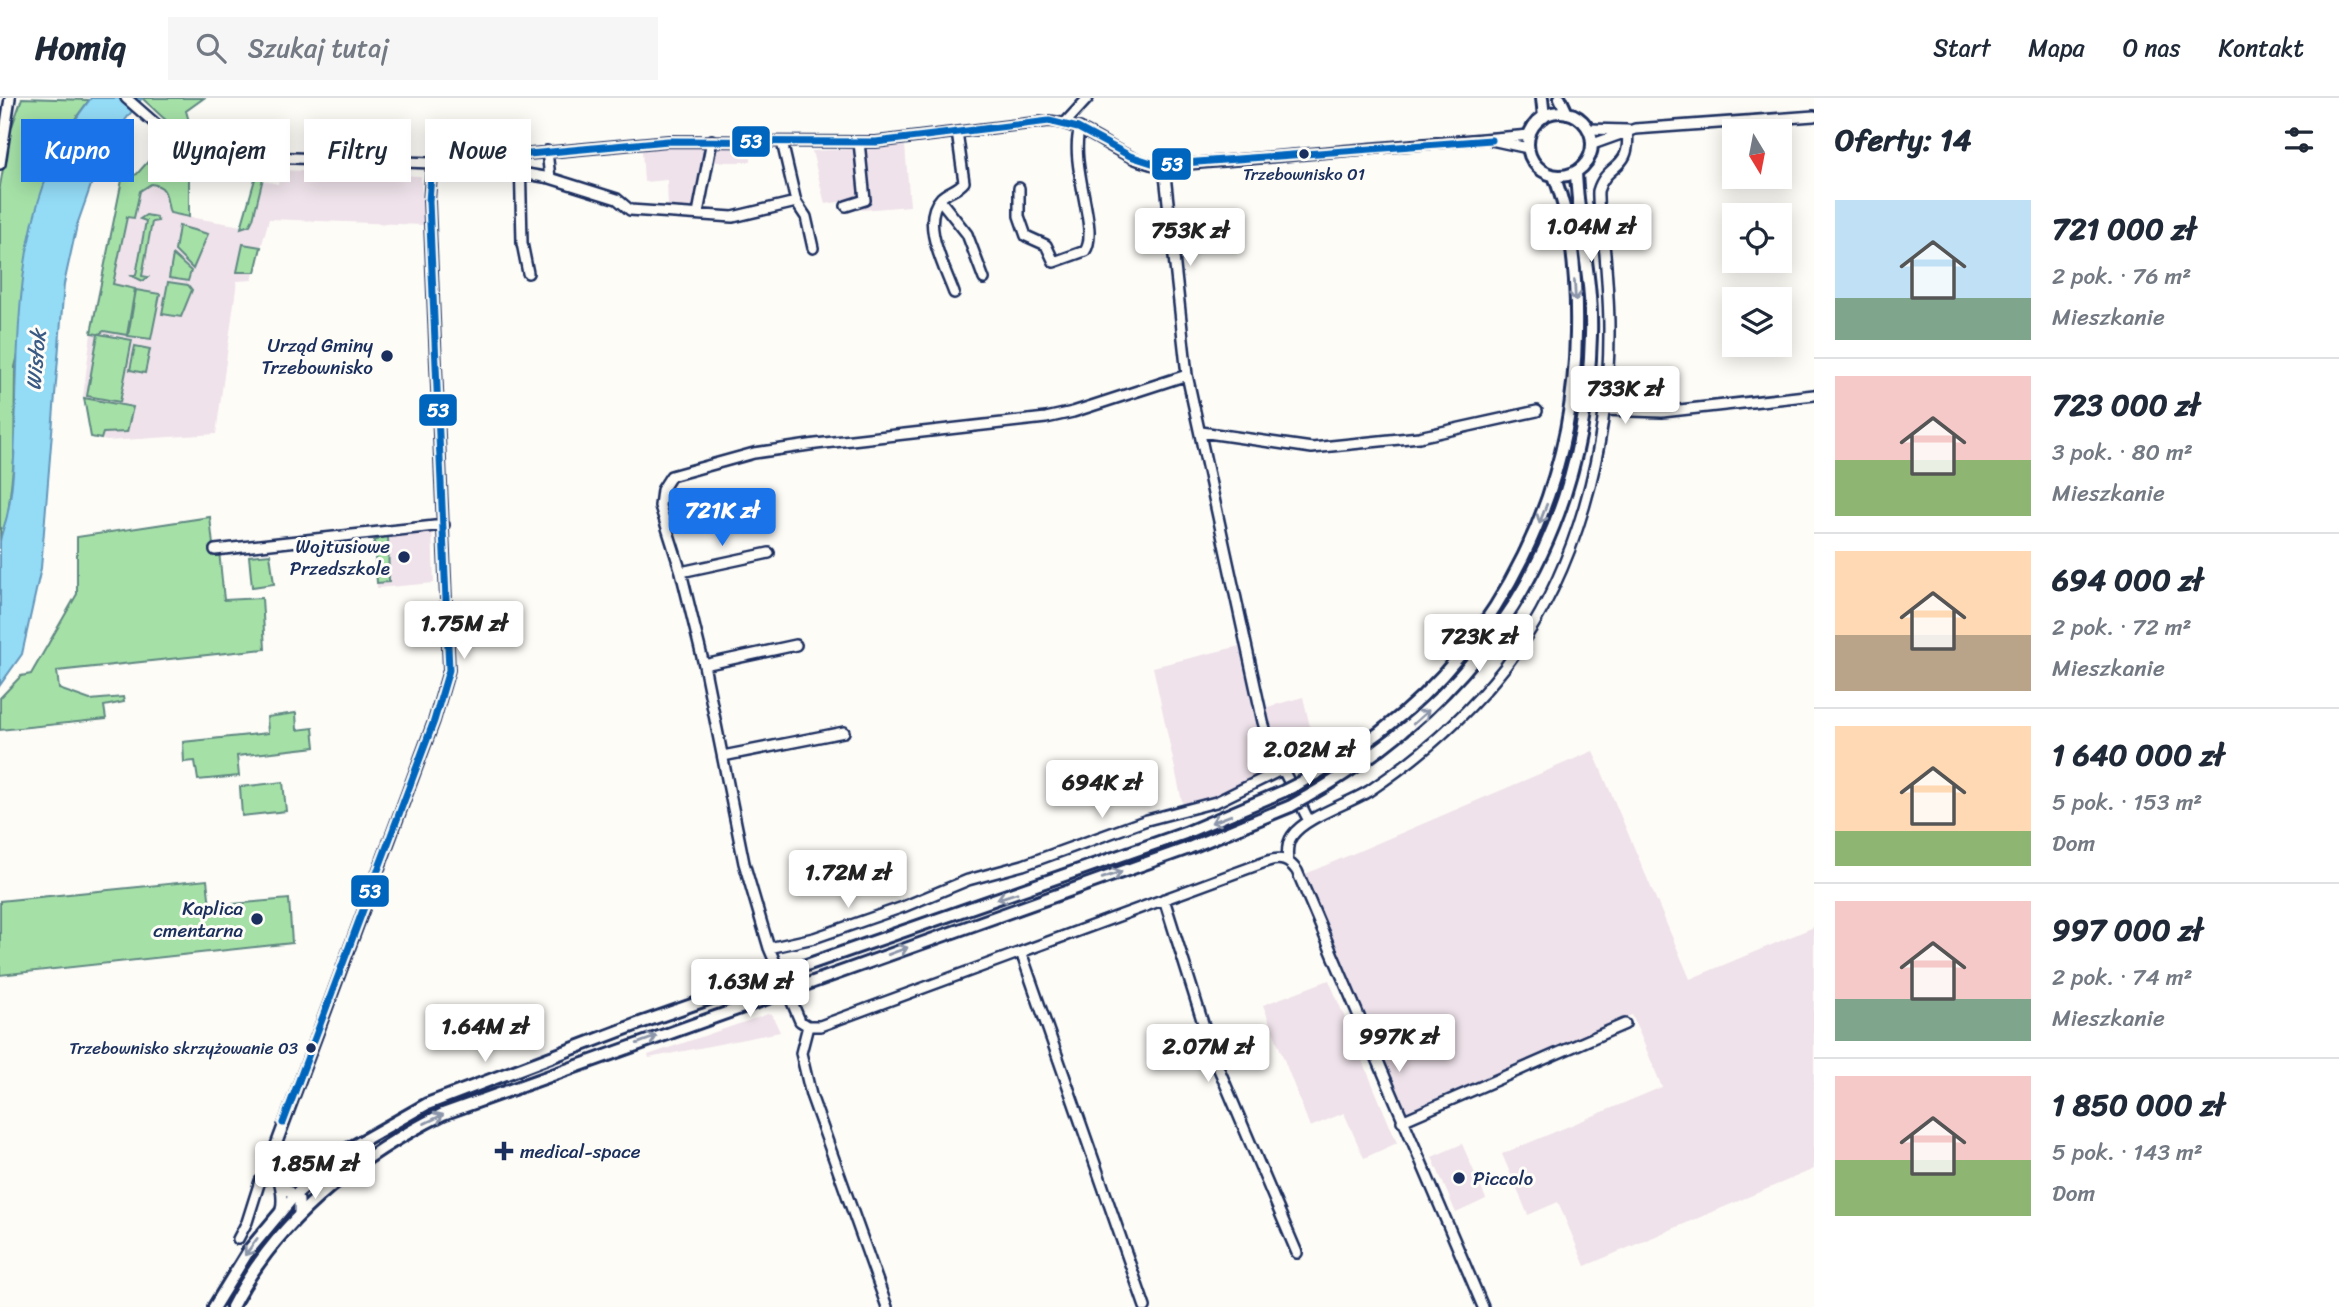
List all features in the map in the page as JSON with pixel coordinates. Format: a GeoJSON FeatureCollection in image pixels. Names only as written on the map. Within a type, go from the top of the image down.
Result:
{"type":"FeatureCollection","features":[{"type":"Feature","properties":{"kind":"main road"},"geometry":{"type":"LineString","coordinates":[[1542,98],[1544,117]]}},
{"type":"Feature","properties":{"kind":"main road"},"geometry":{"type":"LineString","coordinates":[[1560,98],[1567,113]]}},
{"type":"Feature","properties":{"kind":"main road"},"geometry":{"type":"LineString","coordinates":[[1567,113],[1576,116],[1589,129],[1593,144],[1588,160],[1576,172],[1554,176],[1537,166],[1528,148],[1530,135],[1544,117],[1567,113]]}},
{"type":"Feature","properties":{"kind":"main road"},"geometry":{"type":"LineString","coordinates":[[232,1307],[258,1264],[299,1214],[337,1179],[371,1154],[443,1114],[1189,848],[1291,806],[1375,755],[1445,694],[1503,622],[1549,537],[1579,447],[1590,364],[1589,268],[1576,172]]}},
{"type":"Feature","properties":{"kind":"main road"},"geometry":{"type":"LineString","coordinates":[[214,1307],[248,1250],[295,1195],[348,1149],[427,1104],[779,974],[1185,833],[1298,784],[1380,733],[1439,677],[1489,615],[1537,529],[1558,471],[1575,370],[1574,275],[1567,225],[1554,176]]}},
{"type":"Feature","properties":{"kind":"street"},"geometry":{"type":"LineString","coordinates":[[0,164],[10,98]]}},
{"type":"Feature","properties":{"kind":"street"},"geometry":{"type":"LineString","coordinates":[[126,98],[182,147],[209,155],[425,163]]}},
{"type":"Feature","properties":{"kind":"street"},"geometry":{"type":"LineString","coordinates":[[1065,123],[1088,98]]}},
{"type":"Feature","properties":{"kind":"street"},"geometry":{"type":"LineString","coordinates":[[1589,129],[1627,130],[1814,116]]}},
{"type":"Feature","properties":{"kind":"street"},"geometry":{"type":"LineString","coordinates":[[531,153],[712,140],[859,142],[1030,122],[1065,123],[1141,160],[1164,166],[1530,135]]}},
{"type":"Feature","properties":{"kind":"street"},"geometry":{"type":"LineString","coordinates":[[1019,188],[1018,216],[1026,236],[1046,245],[1054,262],[1085,251],[1090,239],[1079,182],[1077,137],[1080,128]]}},
{"type":"Feature","properties":{"kind":"street"},"geometry":{"type":"LineString","coordinates":[[1593,144],[1627,130]]}},
{"type":"Feature","properties":{"kind":"street"},"geometry":{"type":"LineString","coordinates":[[1483,1307],[1299,875],[1288,862],[1287,853],[1291,836],[1309,821],[1341,807],[1408,765],[1446,733],[1506,665],[1532,626],[1569,549],[1591,476],[1604,410],[1609,329],[1598,191],[1602,181],[1627,156],[1627,130]]}},
{"type":"Feature","properties":{"kind":"street"},"geometry":{"type":"LineString","coordinates":[[954,293],[934,230],[933,216],[940,200],[964,182],[957,132]]}},
{"type":"Feature","properties":{"kind":"street"},"geometry":{"type":"LineString","coordinates":[[698,213],[712,140]]}},
{"type":"Feature","properties":{"kind":"street"},"geometry":{"type":"LineString","coordinates":[[1491,140],[1528,148]]}},
{"type":"Feature","properties":{"kind":"street"},"geometry":{"type":"LineString","coordinates":[[782,142],[796,202],[806,217],[813,248]]}},
{"type":"Feature","properties":{"kind":"street"},"geometry":{"type":"LineString","coordinates":[[846,206],[865,201],[859,142]]}},
{"type":"Feature","properties":{"kind":"street"},"geometry":{"type":"LineString","coordinates":[[547,151],[550,178]]}},
{"type":"Feature","properties":{"kind":"street"},"geometry":{"type":"LineString","coordinates":[[1164,166],[1187,374],[1263,722],[1309,821]]}},
{"type":"Feature","properties":{"kind":"street"},"geometry":{"type":"LineString","coordinates":[[531,175],[550,178],[617,200],[630,210],[733,217],[796,202]]}},
{"type":"Feature","properties":{"kind":"street"},"geometry":{"type":"LineString","coordinates":[[299,1214],[300,1203],[295,1195],[281,1184],[275,1173],[274,1153],[447,682],[449,661],[429,201],[430,182]]}},
{"type":"Feature","properties":{"kind":"street"},"geometry":{"type":"LineString","coordinates":[[522,182],[522,243],[528,273]]}},
{"type":"Feature","properties":{"kind":"street"},"geometry":{"type":"LineString","coordinates":[[940,200],[967,234],[984,279]]}},
{"type":"Feature","properties":{"kind":"street"},"geometry":{"type":"LineString","coordinates":[[1187,374],[1060,415],[754,453],[671,476],[662,490],[660,506],[681,572],[704,664],[744,863],[769,948],[785,990],[800,1021],[808,1026],[820,1026],[1275,859],[1288,862]]}},
{"type":"Feature","properties":{"kind":"street"},"geometry":{"type":"LineString","coordinates":[[1604,410],[1662,412],[1814,395]]}},
{"type":"Feature","properties":{"kind":"street"},"geometry":{"type":"LineString","coordinates":[[1201,432],[1312,448],[1419,437],[1537,411]]}},
{"type":"Feature","properties":{"kind":"street"},"geometry":{"type":"LineString","coordinates":[[215,550],[443,525]]}},
{"type":"Feature","properties":{"kind":"street"},"geometry":{"type":"LineString","coordinates":[[681,572],[769,553]]}},
{"type":"Feature","properties":{"kind":"street"},"geometry":{"type":"LineString","coordinates":[[704,664],[796,645]]}},
{"type":"Feature","properties":{"kind":"street"},"geometry":{"type":"LineString","coordinates":[[723,756],[844,732]]}},
{"type":"Feature","properties":{"kind":"street"},"geometry":{"type":"LineString","coordinates":[[769,948],[814,938],[903,907],[968,880],[1023,865],[1147,820],[1216,802],[1283,769]]}},
{"type":"Feature","properties":{"kind":"street"},"geometry":{"type":"LineString","coordinates":[[1164,899],[1213,1055],[1297,1253]]}},
{"type":"Feature","properties":{"kind":"street"},"geometry":{"type":"LineString","coordinates":[[1021,952],[1145,1307]]}},
{"type":"Feature","properties":{"kind":"street"},"geometry":{"type":"LineString","coordinates":[[1402,1121],[1625,1024]]}},
{"type":"Feature","properties":{"kind":"street"},"geometry":{"type":"LineString","coordinates":[[808,1026],[801,1053],[811,1095],[887,1307]]}},
{"type":"Feature","properties":{"kind":"street"},"geometry":{"type":"LineString","coordinates":[[238,1239],[247,1222],[260,1181],[275,1173]]}},
{"type":"Feature","properties":{"kind":"street"},"geometry":{"type":"LineString","coordinates":[[281,1184],[281,1210]]}},
{"type":"Feature","properties":{"kind":"shaded area"},"geometry":{"type":"Polygon","coordinates":[[[905,146],[910,206],[862,210],[861,199],[825,204],[812,151],[905,146]]]}},
{"type":"Feature","properties":{"kind":"shaded area"},"geometry":{"type":"Polygon","coordinates":[[[676,147],[751,148],[751,162],[707,162],[699,201],[692,207],[668,209],[667,180],[644,182],[642,150],[676,147]]]}},
{"type":"Feature","properties":{"kind":"shaded area"},"geometry":{"type":"Polygon","coordinates":[[[148,162],[148,182],[189,182],[189,217],[242,226],[254,182],[290,182],[290,170],[304,171],[304,182],[411,182],[411,176],[421,176],[423,225],[269,219],[252,280],[237,281],[216,434],[107,441],[90,437],[83,397],[94,310],[122,182],[134,182],[134,175],[148,162]]]}},
{"type":"Feature","properties":{"kind":"shaded area","name":"Wojtusiowe Przedszkole"},"geometry":{"type":"Polygon","coordinates":[[[432,529],[434,583],[377,588],[374,541],[382,535],[432,529]]]}},
{"type":"Feature","properties":{"kind":"shaded area"},"geometry":{"type":"Polygon","coordinates":[[[1240,646],[1253,711],[1303,697],[1317,756],[1266,771],[1235,791],[1183,806],[1153,667],[1240,646]]]}},
{"type":"Feature","properties":{"kind":"shaded area"},"geometry":{"type":"Polygon","coordinates":[[[1593,751],[1690,979],[1814,927],[1814,1169],[1585,1266],[1558,1202],[1528,1215],[1502,1154],[1662,1087],[1632,1015],[1404,1112],[1303,875],[1593,751]]]}},
{"type":"Feature","properties":{"kind":"shaded area"},"geometry":{"type":"Polygon","coordinates":[[[1329,980],[1397,1143],[1364,1158],[1344,1113],[1310,1127],[1263,1005],[1329,980]]]}},
{"type":"Feature","properties":{"kind":"shaded area"},"geometry":{"type":"Polygon","coordinates":[[[771,1013],[780,1032],[649,1058],[648,1055],[771,1013]]]}},
{"type":"Feature","properties":{"kind":"shaded area","name":"Piccolo"},"geometry":{"type":"Polygon","coordinates":[[[1462,1144],[1486,1199],[1456,1213],[1432,1157],[1462,1144]]]}},
{"type":"Feature","properties":{"kind":"green space"},"geometry":{"type":"Polygon","coordinates":[[[22,98],[89,100],[75,119],[21,119],[21,182],[60,182],[15,367],[14,459],[8,514],[0,541],[0,186],[9,135],[22,98]]]}},
{"type":"Feature","properties":{"kind":"green space"},"geometry":{"type":"Polygon","coordinates":[[[142,98],[204,98],[186,111],[188,119],[165,119],[142,98]]]}},
{"type":"Feature","properties":{"kind":"green space"},"geometry":{"type":"Polygon","coordinates":[[[148,162],[148,182],[189,182],[189,217],[170,213],[166,194],[157,185],[151,184],[140,191],[134,218],[127,217],[113,284],[135,289],[127,335],[104,331],[99,334],[132,340],[120,402],[87,396],[98,334],[91,333],[122,182],[134,182],[134,175],[148,162]]]}},
{"type":"Feature","properties":{"kind":"green space"},"geometry":{"type":"Polygon","coordinates":[[[254,182],[262,182],[253,219],[250,225],[241,228],[254,182]]]}},
{"type":"Feature","properties":{"kind":"green space"},"geometry":{"type":"Polygon","coordinates":[[[146,215],[156,217],[158,221],[152,222],[142,276],[148,277],[143,281],[130,275],[136,275],[146,221],[140,219],[146,215]]]}},
{"type":"Feature","properties":{"kind":"green space"},"geometry":{"type":"Polygon","coordinates":[[[179,226],[208,234],[193,269],[175,251],[179,226]]]}},
{"type":"Feature","properties":{"kind":"green space"},"geometry":{"type":"Polygon","coordinates":[[[243,244],[261,247],[255,272],[237,272],[243,244]]]}},
{"type":"Feature","properties":{"kind":"green space"},"geometry":{"type":"Polygon","coordinates":[[[173,255],[191,271],[188,281],[169,278],[173,255]]]}},
{"type":"Feature","properties":{"kind":"green space"},"geometry":{"type":"Polygon","coordinates":[[[168,282],[188,285],[192,290],[181,317],[162,314],[168,282]]]}},
{"type":"Feature","properties":{"kind":"green space"},"geometry":{"type":"Polygon","coordinates":[[[136,290],[160,294],[151,339],[128,336],[136,290]]]}},
{"type":"Feature","properties":{"kind":"green space"},"geometry":{"type":"Polygon","coordinates":[[[135,346],[150,349],[145,373],[130,370],[135,346]]]}},
{"type":"Feature","properties":{"kind":"green space"},"geometry":{"type":"Polygon","coordinates":[[[84,398],[133,407],[127,432],[103,433],[101,439],[91,437],[84,398]]]}},
{"type":"Feature","properties":{"kind":"green space"},"geometry":{"type":"Polygon","coordinates":[[[210,517],[213,545],[219,551],[224,600],[262,598],[265,649],[57,671],[59,689],[90,700],[123,697],[124,702],[104,706],[106,719],[0,730],[0,698],[21,676],[31,674],[77,594],[77,537],[210,517]]]}},
{"type":"Feature","properties":{"kind":"green space"},"geometry":{"type":"Polygon","coordinates":[[[388,535],[389,582],[377,583],[374,541],[388,535]]]}},
{"type":"Feature","properties":{"kind":"green space"},"geometry":{"type":"Polygon","coordinates":[[[270,554],[274,584],[252,587],[249,556],[270,554]]]}},
{"type":"Feature","properties":{"kind":"green space"},"geometry":{"type":"Polygon","coordinates":[[[296,713],[297,730],[313,728],[315,747],[237,756],[239,776],[198,780],[195,761],[184,762],[183,742],[268,733],[267,717],[296,713]]]}},
{"type":"Feature","properties":{"kind":"green space"},"geometry":{"type":"Polygon","coordinates":[[[283,782],[286,811],[242,816],[240,787],[283,782]]]}},
{"type":"Feature","properties":{"kind":"green space"},"geometry":{"type":"Polygon","coordinates":[[[207,880],[210,906],[289,899],[292,943],[0,975],[0,901],[207,880]]]}},
{"type":"Feature","properties":{"kind":"water"},"geometry":{"type":"Polygon","coordinates":[[[91,98],[142,98],[126,119],[77,119],[91,98]]]}},
{"type":"Feature","properties":{"kind":"water","name":"Wisłok"},"geometry":{"type":"Polygon","coordinates":[[[45,182],[92,182],[77,225],[64,284],[41,568],[22,654],[0,685],[0,542],[13,473],[19,318],[32,225],[45,182]]]}},
{"type":"Feature","properties":{"kind":"transit line","name":"53"},"geometry":{"type":"LineString","coordinates":[[531,154],[668,141],[876,142],[1049,121],[1078,128],[1130,156],[1158,165],[1491,140]]}},
{"type":"Feature","properties":{"kind":"transit line","name":"53"},"geometry":{"type":"LineString","coordinates":[[283,1123],[434,721],[449,670],[429,201],[430,182]]}},
{"type":"Feature","properties":{"kind":"place","name":"Trzebownisko 01"},"geometry":{"type":"Point","coordinates":[1304,154]}},
{"type":"Feature","properties":{"kind":"place","name":"Urząd Gminy Trzebownisko"},"geometry":{"type":"Point","coordinates":[387,356]}},
{"type":"Feature","properties":{"kind":"place","name":"Wojtusiowe Przedszkole"},"geometry":{"type":"Point","coordinates":[404,557]}},
{"type":"Feature","properties":{"kind":"place","name":"Kaplica cmentarna"},"geometry":{"type":"Point","coordinates":[257,919]}},
{"type":"Feature","properties":{"kind":"place","name":"Trzebownisko skrzyżowanie 03"},"geometry":{"type":"Point","coordinates":[311,1048]}},
{"type":"Feature","properties":{"kind":"place","name":"medical-space"},"geometry":{"type":"Point","coordinates":[504,1151]}},
{"type":"Feature","properties":{"kind":"place","name":"Piccolo"},"geometry":{"type":"Point","coordinates":[1459,1178]}}]}
